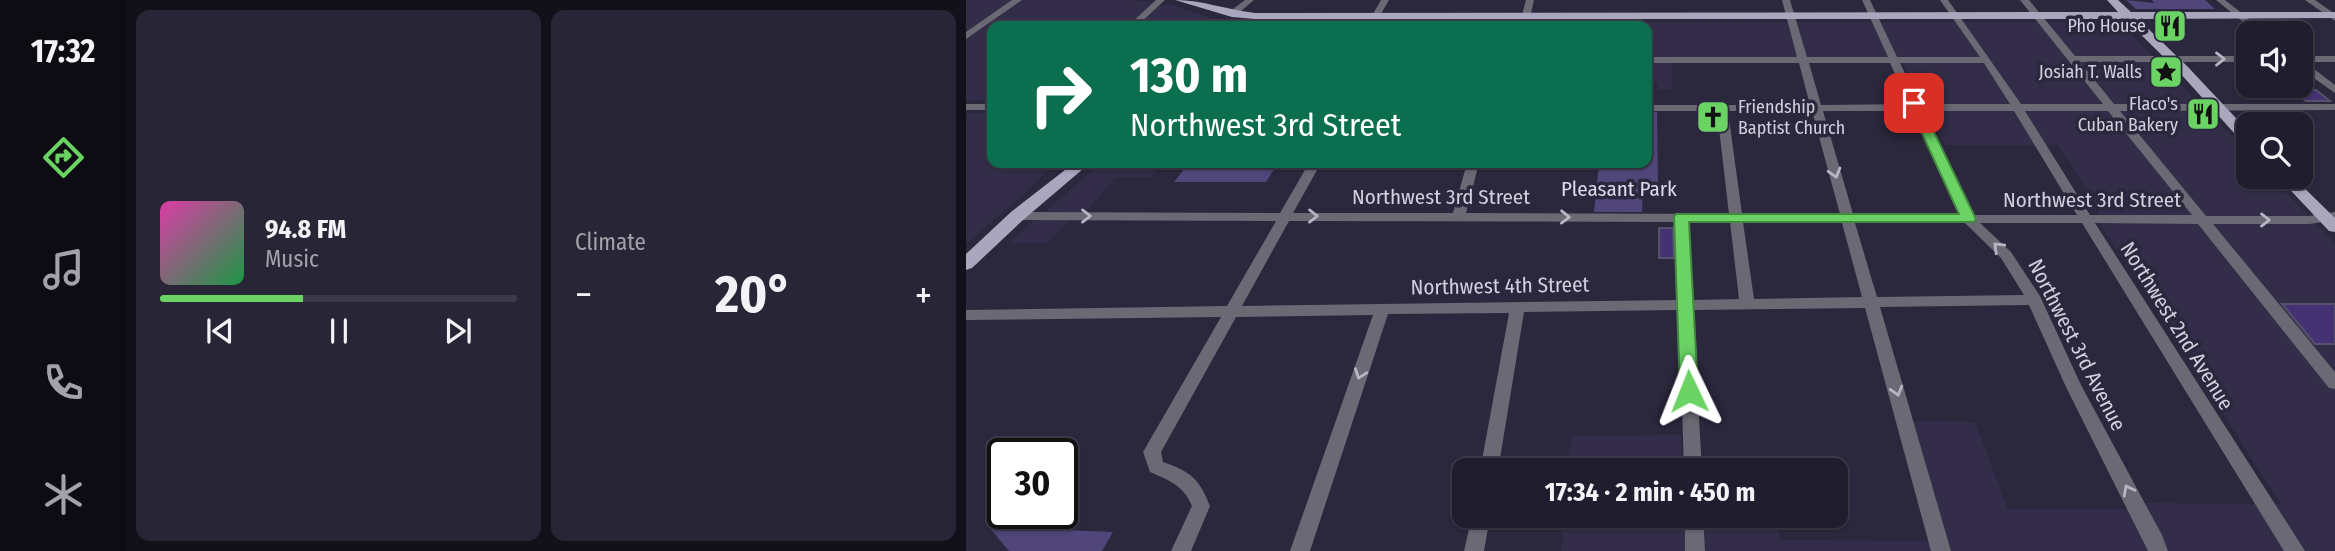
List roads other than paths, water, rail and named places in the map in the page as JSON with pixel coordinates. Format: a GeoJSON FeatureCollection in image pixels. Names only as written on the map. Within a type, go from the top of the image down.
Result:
{"type":"FeatureCollection","features":[{"type":"Feature","properties":{"kind":"main road"},"geometry":{"type":"LineString","coordinates":[[1180,0],[1232,14],[1373,21],[1791,16],[2334,15]]}},
{"type":"Feature","properties":{"kind":"main road"},"geometry":{"type":"LineString","coordinates":[[2112,0],[2173,59],[2236,127]]}},
{"type":"Feature","properties":{"kind":"main road"},"geometry":{"type":"LineString","coordinates":[[1226,21],[1232,14]]}},
{"type":"Feature","properties":{"kind":"main road"},"geometry":{"type":"LineString","coordinates":[[966,264],[1017,216],[1077,168]]}},
{"type":"Feature","properties":{"kind":"main road"},"geometry":{"type":"LineString","coordinates":[[2298,189],[2332,220]]}},
{"type":"Feature","properties":{"kind":"street"},"geometry":{"type":"LineString","coordinates":[[988,21],[1018,0]]}},
{"type":"Feature","properties":{"kind":"street"},"geometry":{"type":"LineString","coordinates":[[1138,21],[1161,0]]}},
{"type":"Feature","properties":{"kind":"street"},"geometry":{"type":"LineString","coordinates":[[1232,14],[1240,0]]}},
{"type":"Feature","properties":{"kind":"street"},"geometry":{"type":"LineString","coordinates":[[1232,14],[1250,0]]}},
{"type":"Feature","properties":{"kind":"street"},"geometry":{"type":"LineString","coordinates":[[1373,21],[1385,0]]}},
{"type":"Feature","properties":{"kind":"street"},"geometry":{"type":"LineString","coordinates":[[1524,21],[1530,0]]}},
{"type":"Feature","properties":{"kind":"street"},"geometry":{"type":"LineString","coordinates":[[1786,0],[1941,551]]}},
{"type":"Feature","properties":{"kind":"street","name":"Northwest 3rd Avenue"},"geometry":{"type":"LineString","coordinates":[[1866,0],[1968,219],[2006,255],[2035,300],[2074,387],[2158,551]]}},
{"type":"Feature","properties":{"kind":"street","name":"Northwest 2nd Avenue"},"geometry":{"type":"LineString","coordinates":[[1944,0],[2018,108],[2295,551]]}},
{"type":"Feature","properties":{"kind":"street"},"geometry":{"type":"LineString","coordinates":[[2024,0],[2335,383]]}},
{"type":"Feature","properties":{"kind":"street"},"geometry":{"type":"LineString","coordinates":[[2220,0],[2246,21]]}},
{"type":"Feature","properties":{"kind":"street"},"geometry":{"type":"LineString","coordinates":[[2309,0],[2334,15]]}},
{"type":"Feature","properties":{"kind":"street"},"geometry":{"type":"LineString","coordinates":[[2316,0],[2334,15]]}},
{"type":"Feature","properties":{"kind":"street"},"geometry":{"type":"LineString","coordinates":[[966,36],[987,21]]}},
{"type":"Feature","properties":{"kind":"street"},"geometry":{"type":"LineString","coordinates":[[2073,59],[2236,59]]}},
{"type":"Feature","properties":{"kind":"street"},"geometry":{"type":"LineString","coordinates":[[2313,60],[2335,59]]}},
{"type":"Feature","properties":{"kind":"street"},"geometry":{"type":"LineString","coordinates":[[1652,60],[1987,60]]}},
{"type":"Feature","properties":{"kind":"street"},"geometry":{"type":"LineString","coordinates":[[2313,71],[2335,90]]}},
{"type":"Feature","properties":{"kind":"street"},"geometry":{"type":"LineString","coordinates":[[966,107],[987,107]]}},
{"type":"Feature","properties":{"kind":"street"},"geometry":{"type":"LineString","coordinates":[[1652,108],[2335,107]]}},
{"type":"Feature","properties":{"kind":"street"},"geometry":{"type":"LineString","coordinates":[[1722,108],[1747,303]]}},
{"type":"Feature","properties":{"kind":"street"},"geometry":{"type":"LineString","coordinates":[[1184,546],[1201,506],[1195,489],[1183,478],[1156,467],[1152,452],[1312,168]]}},
{"type":"Feature","properties":{"kind":"street"},"geometry":{"type":"LineString","coordinates":[[1459,216],[1472,168]]}},
{"type":"Feature","properties":{"kind":"street","name":"Northwest 3rd Street"},"geometry":{"type":"LineString","coordinates":[[1017,216],[2332,220]]}},
{"type":"Feature","properties":{"kind":"street"},"geometry":{"type":"LineString","coordinates":[[1682,217],[1692,458]]}},
{"type":"Feature","properties":{"kind":"street","name":"Northwest 4th Street"},"geometry":{"type":"LineString","coordinates":[[966,315],[2035,300]]}},
{"type":"Feature","properties":{"kind":"street"},"geometry":{"type":"LineString","coordinates":[[1491,458],[1517,308]]}},
{"type":"Feature","properties":{"kind":"street"},"geometry":{"type":"LineString","coordinates":[[1300,551],[1382,310]]}},
{"type":"Feature","properties":{"kind":"street"},"geometry":{"type":"LineString","coordinates":[[1474,551],[1479,528]]}},
{"type":"Feature","properties":{"kind":"street"},"geometry":{"type":"LineString","coordinates":[[1694,528],[1695,551]]}},
{"type":"Feature","properties":{"kind":"place","name":"Pho House"},"geometry":{"type":"Point","coordinates":[2170,26]}},
{"type":"Feature","properties":{"kind":"place","name":"Josiah T. Walls"},"geometry":{"type":"Point","coordinates":[2166,72]}},
{"type":"Feature","properties":{"kind":"place","name":"Flaco's Cuban Bakery"},"geometry":{"type":"Point","coordinates":[2203,114]}},
{"type":"Feature","properties":{"kind":"place","name":"Friendship Baptist Church"},"geometry":{"type":"Point","coordinates":[1713,117]}},
{"type":"Feature","properties":{"kind":"park label","name":"Pleasant Park"},"geometry":{"type":"Point","coordinates":[1619,189]}}]}
